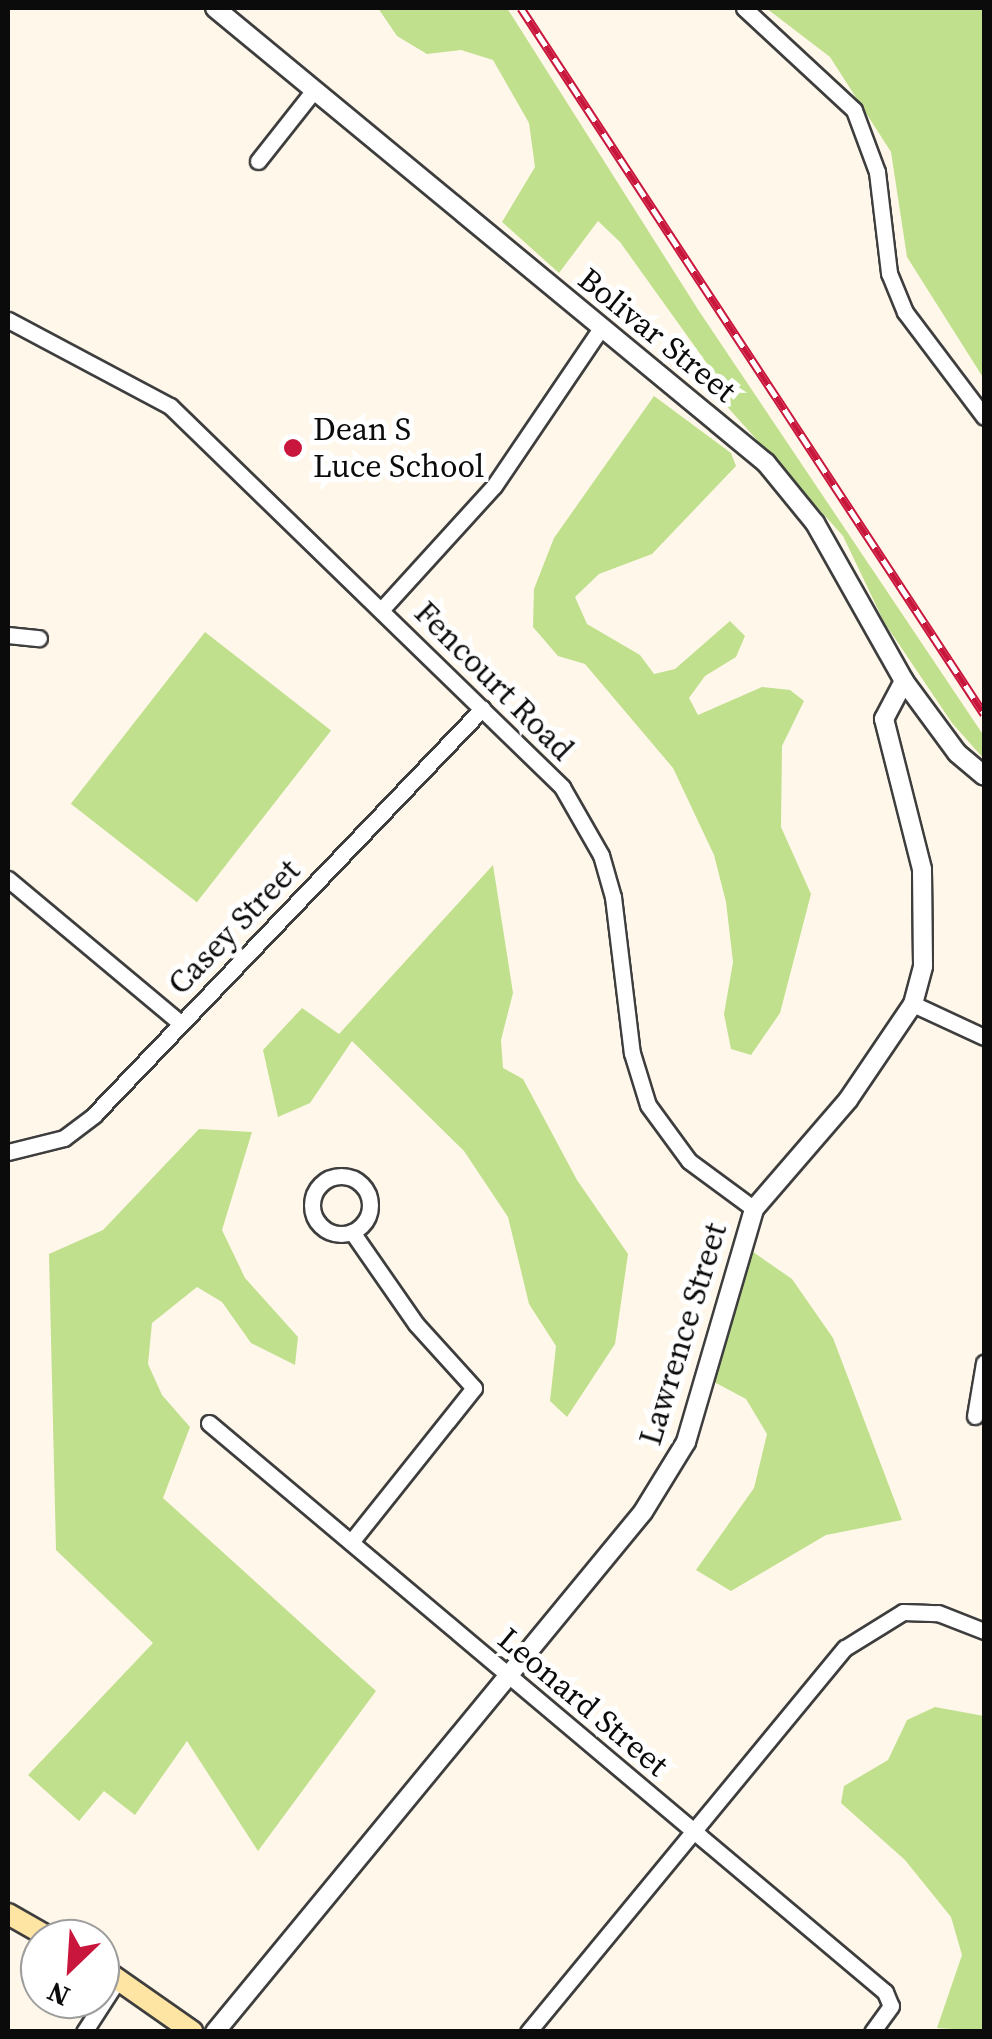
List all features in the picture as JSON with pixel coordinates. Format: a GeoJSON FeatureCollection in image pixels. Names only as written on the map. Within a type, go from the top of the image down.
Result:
{"type":"FeatureCollection","features":[{"type":"Feature","properties":{"kind":"main road"},"geometry":{"type":"LineString","coordinates":[[120,1979],[192,2032]]}},
{"type":"Feature","properties":{"kind":"street","name":"Bolivar Street"},"geometry":{"type":"LineString","coordinates":[[216,8],[743,442],[792,492],[904,680],[957,753],[984,776]]}},
{"type":"Feature","properties":{"kind":"street"},"geometry":{"type":"LineString","coordinates":[[744,8],[854,110],[874,156],[889,273],[905,312],[984,417]]}},
{"type":"Feature","properties":{"kind":"street"},"geometry":{"type":"LineString","coordinates":[[258,161],[314,90]]}},
{"type":"Feature","properties":{"kind":"street","name":"Fencourt Road"},"geometry":{"type":"LineString","coordinates":[[8,320],[170,406],[562,787],[601,855],[613,897],[632,1053],[648,1106],[689,1161],[754,1209]]}},
{"type":"Feature","properties":{"kind":"street"},"geometry":{"type":"LineString","coordinates":[[382,609],[494,486],[601,328]]}},
{"type":"Feature","properties":{"kind":"street"},"geometry":{"type":"LineString","coordinates":[[8,635],[39,638]]}},
{"type":"Feature","properties":{"kind":"street","name":"Lawrence Street"},"geometry":{"type":"LineString","coordinates":[[215,2032],[505,1672],[643,1512],[678,1456],[754,1209],[848,1100],[914,1004],[923,966],[923,883],[884,719],[904,680]]}},
{"type":"Feature","properties":{"kind":"street","name":"Casey Street"},"geometry":{"type":"LineString","coordinates":[[8,1152],[64,1138],[482,710]]}},
{"type":"Feature","properties":{"kind":"street"},"geometry":{"type":"LineString","coordinates":[[8,878],[179,1022]]}},
{"type":"Feature","properties":{"kind":"street"},"geometry":{"type":"LineString","coordinates":[[914,1004],[984,1037]]}},
{"type":"Feature","properties":{"kind":"street"},"geometry":{"type":"LineString","coordinates":[[351,1542],[474,1388],[416,1324],[352,1232]]}},
{"type":"Feature","properties":{"kind":"street"},"geometry":{"type":"LineString","coordinates":[[975,1416],[984,1363]]}},
{"type":"Feature","properties":{"kind":"street","name":"Leonard Street"},"geometry":{"type":"LineString","coordinates":[[210,1423],[885,1992],[891,2006],[872,2032]]}},
{"type":"Feature","properties":{"kind":"street"},"geometry":{"type":"LineString","coordinates":[[528,2032],[844,1648],[904,1612],[938,1613],[984,1631]]}},
{"type":"Feature","properties":{"kind":"green space"},"geometry":{"type":"Polygon","coordinates":[[[378,8],[507,8],[699,311],[984,736],[984,759],[952,723],[884,622],[843,536],[722,401],[711,369],[620,242],[598,221],[559,273],[502,222],[535,167],[529,123],[493,60],[461,50],[427,54],[397,36],[378,8]]]}},
{"type":"Feature","properties":{"kind":"green space"},"geometry":{"type":"Polygon","coordinates":[[[766,8],[984,8],[984,379],[907,257],[891,152],[830,57],[766,8]]]}},
{"type":"Feature","properties":{"kind":"green space"},"geometry":{"type":"Polygon","coordinates":[[[654,396],[731,453],[736,466],[652,554],[599,574],[575,597],[587,624],[640,655],[654,674],[675,669],[730,621],[745,636],[736,657],[705,676],[689,698],[698,715],[762,687],[790,690],[804,701],[782,746],[781,827],[811,894],[780,1013],[751,1055],[731,1049],[724,1014],[733,962],[726,902],[714,855],[673,768],[585,664],[558,656],[533,627],[534,589],[554,538],[654,396]]]}},
{"type":"Feature","properties":{"kind":"green space"},"geometry":{"type":"Polygon","coordinates":[[[205,632],[331,731],[197,902],[71,804],[205,632]]]}},
{"type":"Feature","properties":{"kind":"green space"},"geometry":{"type":"Polygon","coordinates":[[[493,865],[513,993],[501,1040],[503,1068],[523,1079],[577,1180],[628,1254],[615,1344],[567,1417],[550,1401],[556,1346],[529,1304],[508,1217],[464,1151],[352,1041],[310,1103],[278,1117],[263,1050],[302,1008],[339,1034],[493,865]]]}},
{"type":"Feature","properties":{"kind":"green space"},"geometry":{"type":"Polygon","coordinates":[[[199,1129],[252,1132],[222,1230],[245,1278],[298,1337],[295,1365],[251,1343],[222,1302],[197,1287],[152,1323],[148,1364],[162,1395],[190,1427],[163,1498],[376,1691],[258,1851],[187,1741],[135,1815],[104,1791],[79,1821],[28,1775],[153,1643],[56,1550],[49,1254],[103,1230],[199,1129]]]}},
{"type":"Feature","properties":{"kind":"green space"},"geometry":{"type":"Polygon","coordinates":[[[740,1243],[792,1279],[833,1338],[902,1520],[826,1535],[731,1591],[696,1570],[754,1488],[767,1434],[746,1399],[703,1376],[740,1243]]]}},
{"type":"Feature","properties":{"kind":"green space"},"geometry":{"type":"Polygon","coordinates":[[[935,1707],[984,1716],[984,2031],[937,2028],[962,1955],[951,1917],[905,1860],[841,1803],[844,1786],[888,1760],[907,1720],[935,1707]]]}},
{"type":"Feature","properties":{"kind":"railway"},"geometry":{"type":"LineString","coordinates":[[521,8],[984,714]]}},
{"type":"Feature","properties":{"kind":"place","name":"Dean S Luce School"},"geometry":{"type":"Point","coordinates":[293,448]}}]}
